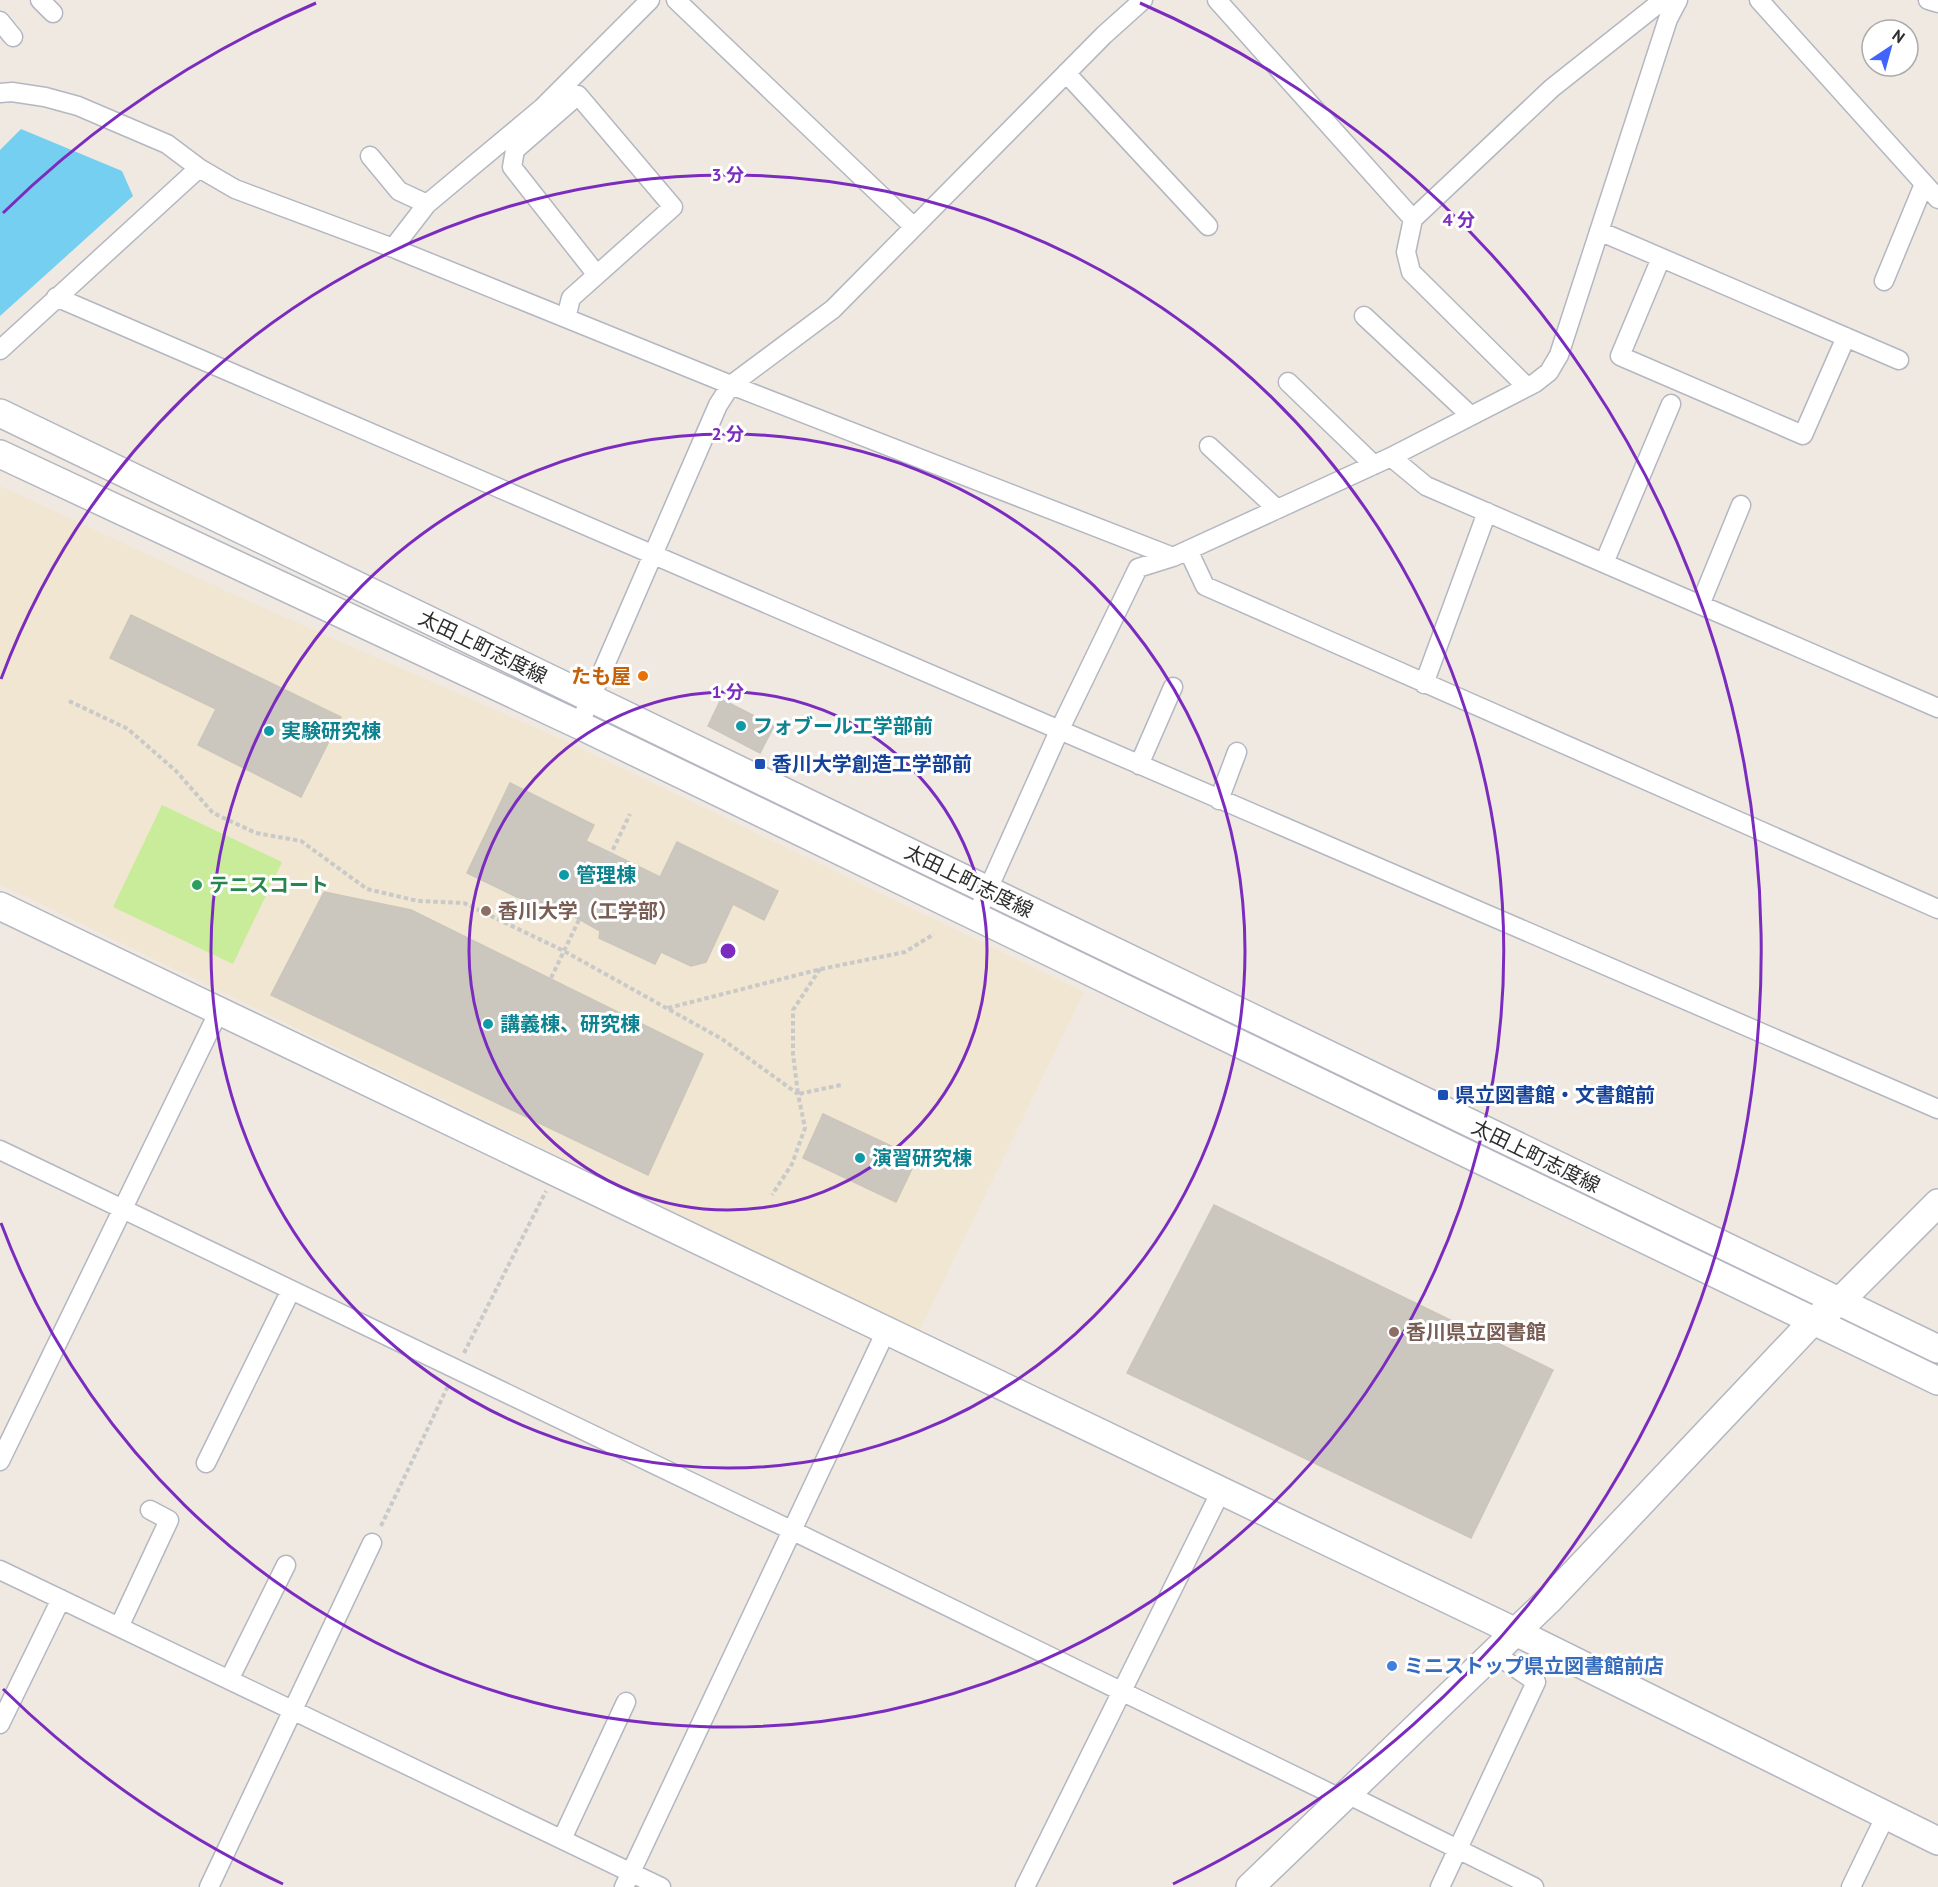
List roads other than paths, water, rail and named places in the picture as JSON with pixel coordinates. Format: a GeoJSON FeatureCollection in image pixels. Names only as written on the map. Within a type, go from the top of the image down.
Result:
{"type":"FeatureCollection","features":[{"type":"Feature","properties":{"kind":"main road","name":"太田上町志度線"},"geometry":{"type":"LineString","coordinates":[[0,413],[1838,1303],[1938,1349]]}},
{"type":"Feature","properties":{"kind":"main road","name":"太田上町志度線"},"geometry":{"type":"LineString","coordinates":[[0,454],[579,725],[1938,1381]]}},
{"type":"Feature","properties":{"kind":"main road"},"geometry":{"type":"LineString","coordinates":[[0,906],[1516,1632],[1938,1840]]}},
{"type":"Feature","properties":{"kind":"main road"},"geometry":{"type":"LineString","coordinates":[[1250,1887],[1516,1632],[1814,1320],[1838,1303],[1938,1203]]}},
{"type":"Feature","properties":{"kind":"street"},"geometry":{"type":"LineString","coordinates":[[393,248],[427,204],[542,108],[650,0]]}},
{"type":"Feature","properties":{"kind":"street"},"geometry":{"type":"LineString","coordinates":[[676,0],[914,227]]}},
{"type":"Feature","properties":{"kind":"street"},"geometry":{"type":"LineString","coordinates":[[579,725],[718,405],[731,385],[833,309],[1066,73],[1143,0]]}},
{"type":"Feature","properties":{"kind":"street"},"geometry":{"type":"LineString","coordinates":[[1217,0],[1413,219]]}},
{"type":"Feature","properties":{"kind":"street"},"geometry":{"type":"LineString","coordinates":[[1759,0],[1938,200]]}},
{"type":"Feature","properties":{"kind":"street"},"geometry":{"type":"LineString","coordinates":[[1928,0],[1938,3]]}},
{"type":"Feature","properties":{"kind":"street"},"geometry":{"type":"LineString","coordinates":[[1527,387],[1411,272],[1406,252],[1413,219],[1552,88],[1658,4],[1677,2]]}},
{"type":"Feature","properties":{"kind":"street"},"geometry":{"type":"LineString","coordinates":[[976,916],[1059,731],[1138,568],[1180,553],[1391,457],[1527,387],[1549,372],[1559,355],[1668,19],[1677,2]]}},
{"type":"Feature","properties":{"kind":"street"},"geometry":{"type":"LineString","coordinates":[[0,22],[13,37]]}},
{"type":"Feature","properties":{"kind":"street"},"geometry":{"type":"LineString","coordinates":[[1066,73],[1208,226]]}},
{"type":"Feature","properties":{"kind":"street"},"geometry":{"type":"LineString","coordinates":[[0,93],[23,93],[78,106],[167,144],[199,168],[235,189],[393,248],[731,385],[1180,553],[1205,586],[1938,909]]}},
{"type":"Feature","properties":{"kind":"street"},"geometry":{"type":"LineString","coordinates":[[566,318],[571,298],[597,275],[673,207],[579,95],[516,150],[512,167],[597,275]]}},
{"type":"Feature","properties":{"kind":"street"},"geometry":{"type":"LineString","coordinates":[[370,156],[399,191],[427,204]]}},
{"type":"Feature","properties":{"kind":"street"},"geometry":{"type":"LineString","coordinates":[[0,350],[199,168]]}},
{"type":"Feature","properties":{"kind":"street"},"geometry":{"type":"LineString","coordinates":[[1884,281],[1924,184]]}},
{"type":"Feature","properties":{"kind":"street"},"geometry":{"type":"LineString","coordinates":[[1599,231],[1899,360]]}},
{"type":"Feature","properties":{"kind":"street"},"geometry":{"type":"LineString","coordinates":[[1661,258],[1620,356],[1803,435],[1846,337]]}},
{"type":"Feature","properties":{"kind":"street"},"geometry":{"type":"LineString","coordinates":[[56,297],[1938,1109]]}},
{"type":"Feature","properties":{"kind":"street"},"geometry":{"type":"LineString","coordinates":[[1364,316],[1471,416]]}},
{"type":"Feature","properties":{"kind":"street"},"geometry":{"type":"LineString","coordinates":[[1288,382],[1374,465]]}},
{"type":"Feature","properties":{"kind":"street"},"geometry":{"type":"LineString","coordinates":[[1604,563],[1671,404]]}},
{"type":"Feature","properties":{"kind":"street"},"geometry":{"type":"LineString","coordinates":[[1209,446],[1277,509]]}},
{"type":"Feature","properties":{"kind":"street"},"geometry":{"type":"LineString","coordinates":[[1391,457],[1426,486],[1938,708]]}},
{"type":"Feature","properties":{"kind":"street"},"geometry":{"type":"LineString","coordinates":[[1700,605],[1741,505]]}},
{"type":"Feature","properties":{"kind":"street"},"geometry":{"type":"LineString","coordinates":[[1424,684],[1487,512]]}},
{"type":"Feature","properties":{"kind":"street"},"geometry":{"type":"LineString","coordinates":[[1139,765],[1173,687]]}},
{"type":"Feature","properties":{"kind":"street"},"geometry":{"type":"LineString","coordinates":[[1219,800],[1237,752]]}},
{"type":"Feature","properties":{"kind":"street"},"geometry":{"type":"LineString","coordinates":[[0,1461],[219,1011]]}},
{"type":"Feature","properties":{"kind":"street"},"geometry":{"type":"LineString","coordinates":[[0,1150],[791,1530],[1122,1692],[1534,1887]]}},
{"type":"Feature","properties":{"kind":"street"},"geometry":{"type":"LineString","coordinates":[[206,1463],[291,1290]]}},
{"type":"Feature","properties":{"kind":"street"},"geometry":{"type":"LineString","coordinates":[[628,1879],[886,1330]]}},
{"type":"Feature","properties":{"kind":"street"},"geometry":{"type":"LineString","coordinates":[[1025,1887],[1221,1491]]}},
{"type":"Feature","properties":{"kind":"street"},"geometry":{"type":"LineString","coordinates":[[119,1627],[169,1520],[150,1510]]}},
{"type":"Feature","properties":{"kind":"street"},"geometry":{"type":"LineString","coordinates":[[208,1887],[372,1543]]}},
{"type":"Feature","properties":{"kind":"street"},"geometry":{"type":"LineString","coordinates":[[229,1680],[286,1565]]}},
{"type":"Feature","properties":{"kind":"street"},"geometry":{"type":"LineString","coordinates":[[0,1570],[562,1839],[628,1879],[661,1887]]}},
{"type":"Feature","properties":{"kind":"street"},"geometry":{"type":"LineString","coordinates":[[0,1724],[61,1599]]}},
{"type":"Feature","properties":{"kind":"street"},"geometry":{"type":"LineString","coordinates":[[1440,1887],[1536,1682],[1494,1653]]}},
{"type":"Feature","properties":{"kind":"street"},"geometry":{"type":"LineString","coordinates":[[562,1839],[626,1702]]}},
{"type":"Feature","properties":{"kind":"street"},"geometry":{"type":"LineString","coordinates":[[1851,1887],[1886,1815]]}},
{"type":"Feature","properties":{"kind":"water"},"geometry":{"type":"Polygon","coordinates":[[[21,129],[122,171],[133,196],[0,316],[0,150],[21,129]]]}},
{"type":"Feature","properties":{"kind":"place","name":"たも屋"},"geometry":{"type":"Point","coordinates":[643,676]}},
{"type":"Feature","properties":{"kind":"place","name":"フォブール工学部前"},"geometry":{"type":"Point","coordinates":[741,726]}},
{"type":"Feature","properties":{"kind":"place","name":"実験研究棟"},"geometry":{"type":"Point","coordinates":[269,731]}},
{"type":"Feature","properties":{"kind":"place","name":"香川大学創造工学部前"},"geometry":{"type":"Point","coordinates":[760,764]}},
{"type":"Feature","properties":{"kind":"place","name":"管理棟"},"geometry":{"type":"Point","coordinates":[564,875]}},
{"type":"Feature","properties":{"kind":"place","name":"テニスコート"},"geometry":{"type":"Point","coordinates":[197,885]}},
{"type":"Feature","properties":{"kind":"place","name":"香川大学（工学部）"},"geometry":{"type":"Point","coordinates":[486,911]}},
{"type":"Feature","properties":{"kind":"place","name":"講義棟、研究棟"},"geometry":{"type":"Point","coordinates":[488,1024]}},
{"type":"Feature","properties":{"kind":"place","name":"県立図書館・文書館前"},"geometry":{"type":"Point","coordinates":[1443,1095]}},
{"type":"Feature","properties":{"kind":"place","name":"演習研究棟"},"geometry":{"type":"Point","coordinates":[860,1158]}},
{"type":"Feature","properties":{"kind":"place","name":"香川県立図書館"},"geometry":{"type":"Point","coordinates":[1394,1332]}},
{"type":"Feature","properties":{"kind":"place","name":"ミニストップ県立図書館前店"},"geometry":{"type":"Point","coordinates":[1392,1666]}}]}
